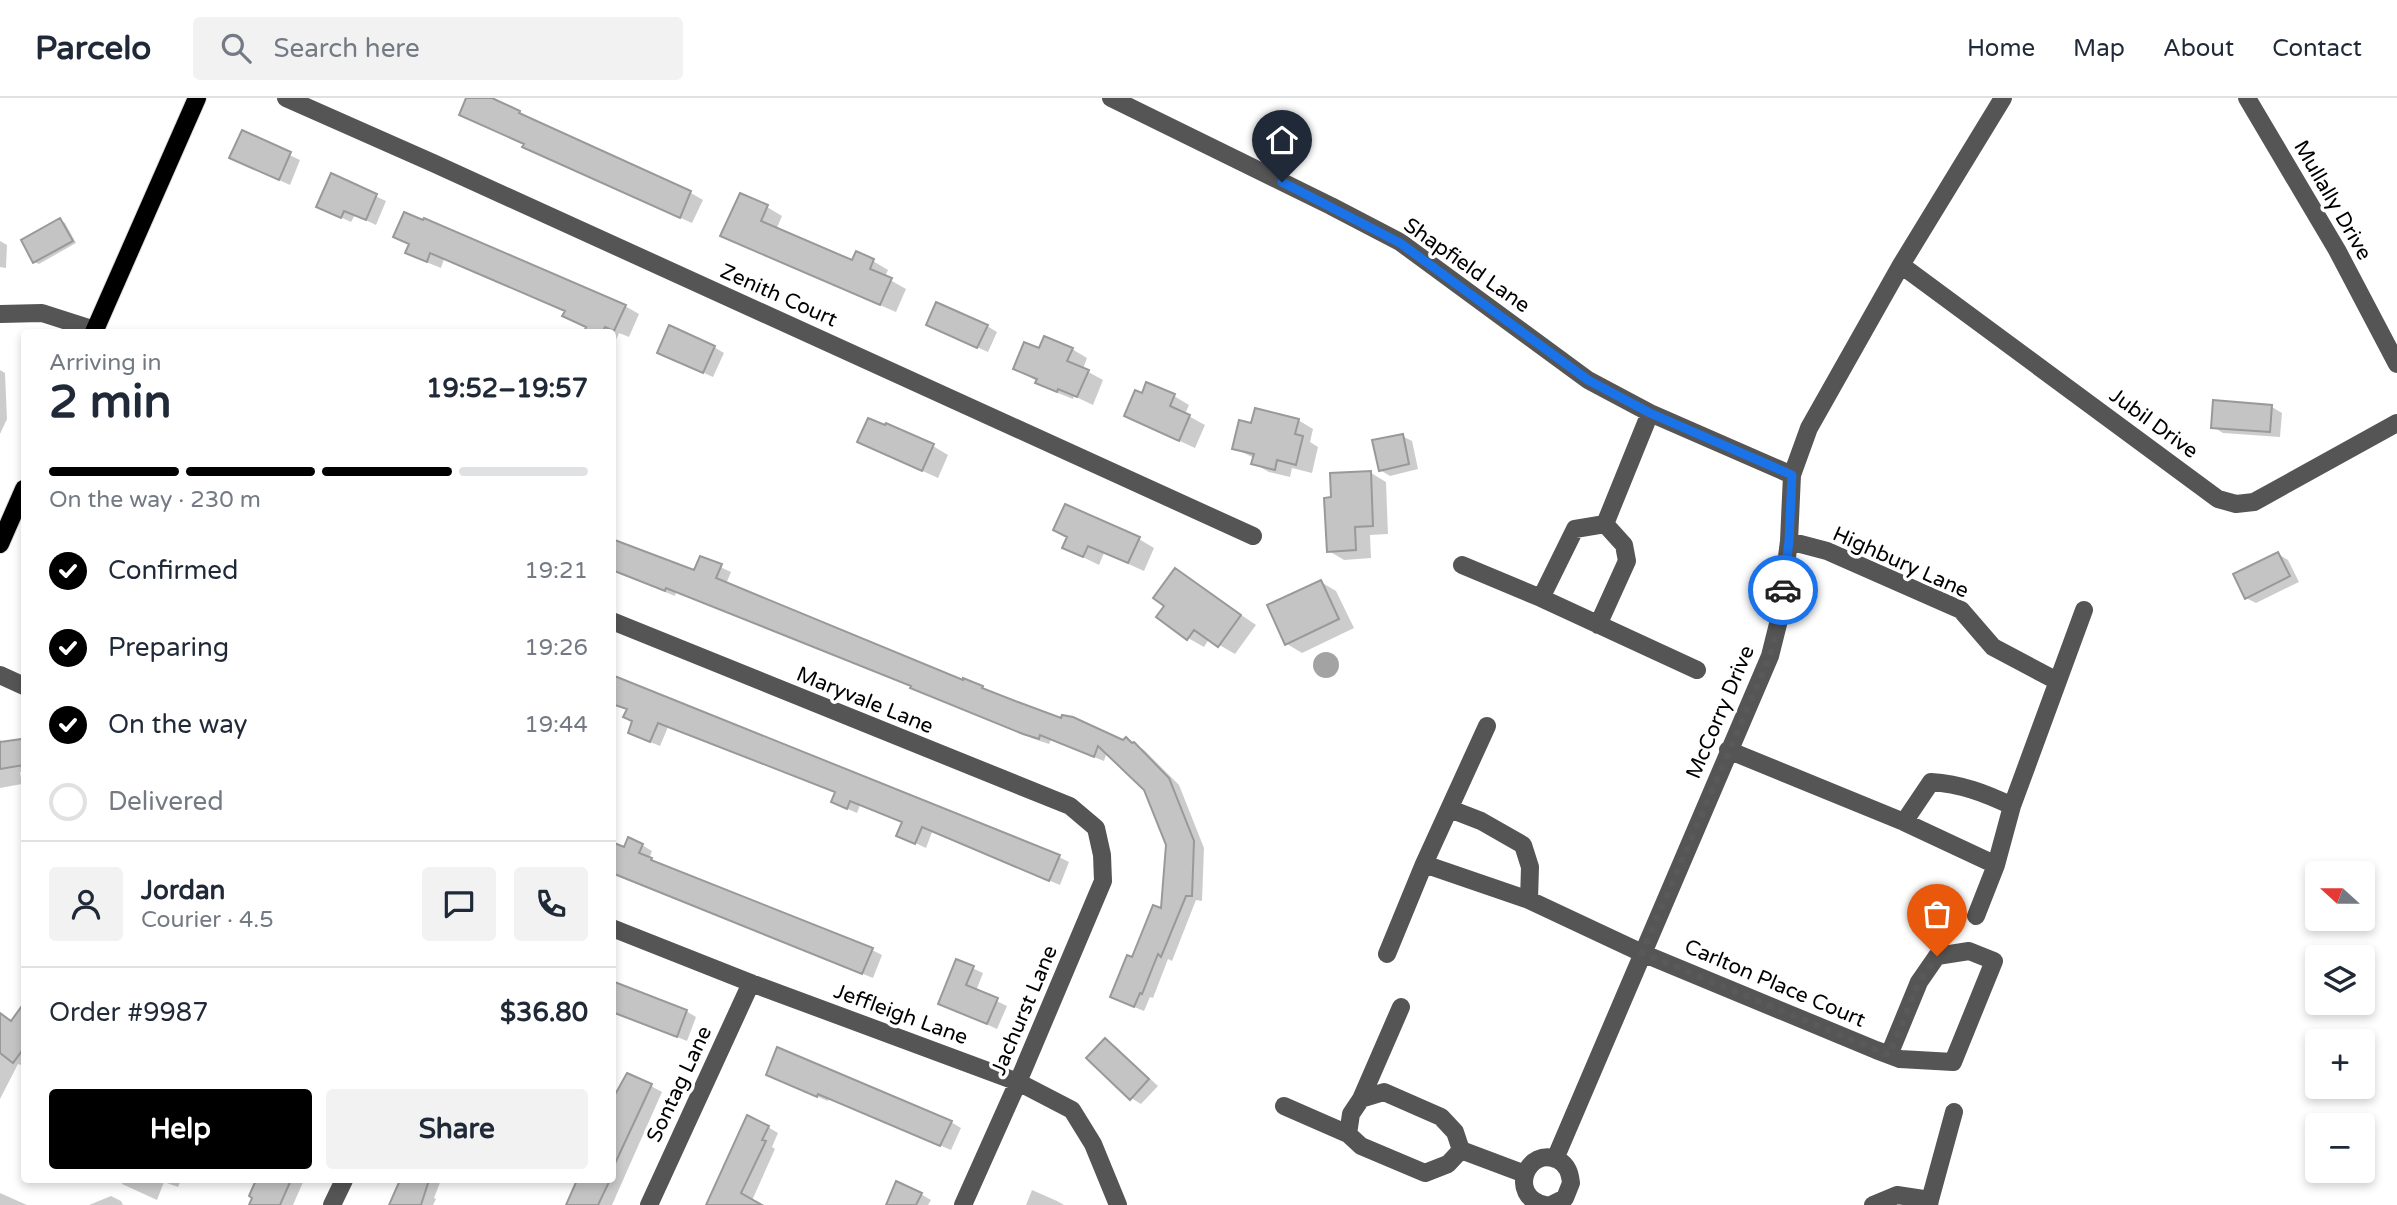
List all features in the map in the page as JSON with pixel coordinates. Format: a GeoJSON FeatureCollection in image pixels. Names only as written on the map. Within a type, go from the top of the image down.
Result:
{"type":"FeatureCollection","features":[{"type":"Feature","properties":{"kind":"main road"},"geometry":{"type":"LineString","coordinates":[[95,329],[197,98]]}},
{"type":"Feature","properties":{"kind":"main road"},"geometry":{"type":"LineString","coordinates":[[0,544],[21,496]]}},
{"type":"Feature","properties":{"kind":"street","name":"Zenith Court"},"geometry":{"type":"LineString","coordinates":[[286,98],[1253,536]]}},
{"type":"Feature","properties":{"kind":"street","name":"Shapfield Lane"},"geometry":{"type":"LineString","coordinates":[[1111,98],[1331,206],[1400,243],[1588,380],[1650,413],[1792,475]]}},
{"type":"Feature","properties":{"kind":"street","name":"McCorry Drive"},"geometry":{"type":"LineString","coordinates":[[1555,1159],[1770,656],[1779,620],[1789,541],[1792,475],[1808,428],[1901,265],[2003,98]]}},
{"type":"Feature","properties":{"kind":"street","name":"Mullally Drive"},"geometry":{"type":"LineString","coordinates":[[2247,98],[2337,250],[2397,364]]}},
{"type":"Feature","properties":{"kind":"street","name":"Jubil Drive"},"geometry":{"type":"LineString","coordinates":[[1901,265],[2218,499],[2236,504],[2253,502],[2397,423]]}},
{"type":"Feature","properties":{"kind":"street"},"geometry":{"type":"LineString","coordinates":[[0,314],[42,313],[88,329]]}},
{"type":"Feature","properties":{"kind":"street"},"geometry":{"type":"LineString","coordinates":[[1605,524],[1650,413]]}},
{"type":"Feature","properties":{"kind":"street"},"geometry":{"type":"LineString","coordinates":[[1541,598],[1575,529],[1605,524]]}},
{"type":"Feature","properties":{"kind":"street"},"geometry":{"type":"LineString","coordinates":[[1598,625],[1627,561],[1623,545],[1605,524]]}},
{"type":"Feature","properties":{"kind":"street","name":"Highbury Lane"},"geometry":{"type":"LineString","coordinates":[[1789,541],[1827,551],[1961,610],[1993,647],[2057,681]]}},
{"type":"Feature","properties":{"kind":"street"},"geometry":{"type":"LineString","coordinates":[[1462,565],[1697,670]]}},
{"type":"Feature","properties":{"kind":"street"},"geometry":{"type":"LineString","coordinates":[[1976,916],[1996,865],[2012,806],[2084,610]]}},
{"type":"Feature","properties":{"kind":"street","name":"Maryvale Lane"},"geometry":{"type":"LineString","coordinates":[[616,623],[1070,806],[1096,828]]}},
{"type":"Feature","properties":{"kind":"street"},"geometry":{"type":"LineString","coordinates":[[0,675],[21,685]]}},
{"type":"Feature","properties":{"kind":"street"},"geometry":{"type":"LineString","coordinates":[[1387,954],[1424,864],[1487,726]]}},
{"type":"Feature","properties":{"kind":"street"},"geometry":{"type":"LineString","coordinates":[[1728,750],[1904,822],[1996,865]]}},
{"type":"Feature","properties":{"kind":"street"},"geometry":{"type":"LineString","coordinates":[[1904,822],[1931,782],[1953,784],[1989,795],[2012,806]]}},
{"type":"Feature","properties":{"kind":"street"},"geometry":{"type":"LineString","coordinates":[[1450,810],[1480,821],[1523,845],[1530,867],[1530,900]]}},
{"type":"Feature","properties":{"kind":"street","name":"Jachurst Lane"},"geometry":{"type":"LineString","coordinates":[[963,1205],[1103,881],[1102,855],[1096,828]]}},
{"type":"Feature","properties":{"kind":"street","name":"Carlton Place Court"},"geometry":{"type":"LineString","coordinates":[[1424,864],[1530,900],[1642,953],[1889,1055],[1900,1059],[1953,1062],[1994,961],[1969,951],[1937,956],[1919,982],[1889,1055]]}},
{"type":"Feature","properties":{"kind":"street","name":"Jeffleigh Lane"},"geometry":{"type":"LineString","coordinates":[[616,930],[1018,1082],[1072,1110],[1093,1144],[1118,1205]]}},
{"type":"Feature","properties":{"kind":"street","name":"Sontag Lane"},"geometry":{"type":"LineString","coordinates":[[649,1205],[751,983]]}},
{"type":"Feature","properties":{"kind":"street"},"geometry":{"type":"LineString","coordinates":[[1348,1133],[1351,1115],[1361,1099],[1401,1007]]}},
{"type":"Feature","properties":{"kind":"street"},"geometry":{"type":"LineString","coordinates":[[1361,1099],[1384,1093],[1441,1117],[1455,1132],[1461,1150]]}},
{"type":"Feature","properties":{"kind":"street"},"geometry":{"type":"LineString","coordinates":[[1284,1106],[1348,1133],[1361,1146],[1424,1173],[1448,1164],[1461,1150]]}},
{"type":"Feature","properties":{"kind":"street"},"geometry":{"type":"LineString","coordinates":[[1873,1205],[1897,1195],[1929,1203],[1954,1112]]}},
{"type":"Feature","properties":{"kind":"street"},"geometry":{"type":"LineString","coordinates":[[1461,1150],[1525,1174]]}},
{"type":"Feature","properties":{"kind":"street"},"geometry":{"type":"LineString","coordinates":[[1540,1158],[1555,1159],[1562,1162],[1571,1175],[1569,1191],[1555,1204],[1535,1202],[1525,1189],[1525,1174],[1540,1158]]}},
{"type":"Feature","properties":{"kind":"street"},"geometry":{"type":"LineString","coordinates":[[332,1205],[343,1183]]}},
{"type":"Feature","properties":{"kind":"shaded area"},"geometry":{"type":"Polygon","coordinates":[[[1326,652],[1335,656],[1339,665],[1335,674],[1326,678],[1317,674],[1313,665],[1317,656],[1326,652]]]}},
{"type":"Feature","properties":{"kind":"building"},"geometry":{"type":"Polygon","coordinates":[[[466,98],[492,98],[520,111],[519,113],[691,191],[680,218],[522,147],[524,144],[459,115],[466,98]]]}},
{"type":"Feature","properties":{"kind":"building"},"geometry":{"type":"Polygon","coordinates":[[[242,130],[291,152],[279,180],[229,158],[242,130]]]}},
{"type":"Feature","properties":{"kind":"building"},"geometry":{"type":"Polygon","coordinates":[[[331,173],[377,194],[366,220],[344,211],[341,218],[316,207],[331,173]]]}},
{"type":"Feature","properties":{"kind":"building"},"geometry":{"type":"Polygon","coordinates":[[[740,193],[768,205],[761,221],[852,260],[856,251],[874,259],[870,269],[892,278],[880,305],[720,236],[740,193]]]}},
{"type":"Feature","properties":{"kind":"building"},"geometry":{"type":"Polygon","coordinates":[[[404,212],[423,220],[424,218],[626,305],[615,329],[585,329],[586,327],[562,316],[565,311],[430,253],[427,262],[405,253],[409,244],[393,237],[404,212]]]}},
{"type":"Feature","properties":{"kind":"building"},"geometry":{"type":"Polygon","coordinates":[[[60,218],[73,241],[33,263],[21,240],[60,218]]]}},
{"type":"Feature","properties":{"kind":"building"},"geometry":{"type":"Polygon","coordinates":[[[936,302],[988,325],[977,348],[926,325],[936,302]]]}},
{"type":"Feature","properties":{"kind":"building"},"geometry":{"type":"Polygon","coordinates":[[[669,325],[715,346],[703,373],[657,353],[669,325]]]}},
{"type":"Feature","properties":{"kind":"building"},"geometry":{"type":"Polygon","coordinates":[[[1044,336],[1073,348],[1067,361],[1089,370],[1077,397],[1035,383],[1037,379],[1013,369],[1024,342],[1039,348],[1044,336]]]}},
{"type":"Feature","properties":{"kind":"building"},"geometry":{"type":"Polygon","coordinates":[[[1146,382],[1175,394],[1170,406],[1190,415],[1179,441],[1124,416],[1135,390],[1142,393],[1146,382]]]}},
{"type":"Feature","properties":{"kind":"building"},"geometry":{"type":"Polygon","coordinates":[[[2213,400],[2272,405],[2270,432],[2211,428],[2213,400]]]}},
{"type":"Feature","properties":{"kind":"building"},"geometry":{"type":"Polygon","coordinates":[[[1255,408],[1299,419],[1295,434],[1303,436],[1296,465],[1277,460],[1275,470],[1251,464],[1254,454],[1232,449],[1239,420],[1251,423],[1255,408]]]}},
{"type":"Feature","properties":{"kind":"building"},"geometry":{"type":"Polygon","coordinates":[[[868,418],[934,444],[922,471],[857,442],[868,418]]]}},
{"type":"Feature","properties":{"kind":"building"},"geometry":{"type":"Polygon","coordinates":[[[1403,434],[1409,464],[1379,471],[1372,440],[1403,434]]]}},
{"type":"Feature","properties":{"kind":"building"},"geometry":{"type":"Polygon","coordinates":[[[1371,471],[1373,526],[1355,527],[1356,550],[1327,552],[1324,498],[1331,497],[1330,473],[1371,471]]]}},
{"type":"Feature","properties":{"kind":"building"},"geometry":{"type":"Polygon","coordinates":[[[1065,504],[1140,537],[1128,563],[1088,546],[1083,557],[1062,548],[1067,537],[1053,530],[1065,504]]]}},
{"type":"Feature","properties":{"kind":"building"},"geometry":{"type":"Polygon","coordinates":[[[616,541],[694,570],[700,556],[722,564],[716,578],[983,686],[982,688],[1061,718],[1062,715],[1073,717],[1123,740],[1126,737],[1134,742],[1169,778],[1194,841],[1192,896],[1186,896],[1161,957],[1158,954],[1134,1007],[1110,997],[1127,955],[1132,957],[1153,905],[1161,908],[1166,845],[1144,790],[1098,746],[1094,757],[1040,735],[1039,739],[1023,734],[666,588],[665,591],[616,572],[616,541]]]}},
{"type":"Feature","properties":{"kind":"building"},"geometry":{"type":"Polygon","coordinates":[[[2278,552],[2290,576],[2245,599],[2233,574],[2278,552]]]}},
{"type":"Feature","properties":{"kind":"building"},"geometry":{"type":"Polygon","coordinates":[[[1175,568],[1241,615],[1218,647],[1194,630],[1187,640],[1156,617],[1164,606],[1153,598],[1175,568]]]}},
{"type":"Feature","properties":{"kind":"building"},"geometry":{"type":"Polygon","coordinates":[[[1321,580],[1339,619],[1285,645],[1267,605],[1321,580]]]}},
{"type":"Feature","properties":{"kind":"building"},"geometry":{"type":"Polygon","coordinates":[[[616,677],[1060,855],[1049,881],[922,827],[915,844],[896,836],[902,822],[850,801],[847,809],[831,802],[835,792],[658,723],[650,742],[628,733],[632,721],[623,717],[627,709],[616,705],[616,677]]]}},
{"type":"Feature","properties":{"kind":"building"},"geometry":{"type":"Polygon","coordinates":[[[21,739],[21,766],[0,769],[0,742],[21,739]]]}},
{"type":"Feature","properties":{"kind":"building"},"geometry":{"type":"Polygon","coordinates":[[[628,837],[643,844],[639,853],[652,858],[651,860],[873,948],[862,974],[616,875],[616,844],[624,847],[628,837]]]}},
{"type":"Feature","properties":{"kind":"building"},"geometry":{"type":"Polygon","coordinates":[[[956,959],[974,966],[966,985],[998,998],[987,1024],[938,1004],[956,959]]]}},
{"type":"Feature","properties":{"kind":"building"},"geometry":{"type":"Polygon","coordinates":[[[616,983],[687,1010],[677,1037],[616,1014],[616,983]]]}},
{"type":"Feature","properties":{"kind":"building"},"geometry":{"type":"Polygon","coordinates":[[[21,1007],[21,1052],[13,1063],[0,1053],[0,1013],[11,1021],[21,1007]]]}},
{"type":"Feature","properties":{"kind":"building"},"geometry":{"type":"Polygon","coordinates":[[[1105,1038],[1149,1079],[1130,1100],[1086,1058],[1105,1038]]]}},
{"type":"Feature","properties":{"kind":"building"},"geometry":{"type":"Polygon","coordinates":[[[777,1047],[952,1121],[940,1146],[766,1075],[777,1047]]]}},
{"type":"Feature","properties":{"kind":"building"},"geometry":{"type":"Polygon","coordinates":[[[627,1073],[652,1084],[616,1161],[616,1093],[627,1073]]]}},
{"type":"Feature","properties":{"kind":"building"},"geometry":{"type":"Polygon","coordinates":[[[747,1115],[769,1126],[762,1140],[766,1141],[741,1193],[762,1205],[706,1205],[747,1115]]]}},
{"type":"Feature","properties":{"kind":"building"},"geometry":{"type":"Polygon","coordinates":[[[896,1181],[922,1193],[916,1205],[886,1205],[896,1181]]]}},
{"type":"Feature","properties":{"kind":"building"},"geometry":{"type":"Polygon","coordinates":[[[255,1183],[290,1183],[280,1205],[249,1205],[252,1198],[249,1196],[255,1183]]]}},
{"type":"Feature","properties":{"kind":"building"},"geometry":{"type":"Polygon","coordinates":[[[399,1183],[428,1183],[421,1205],[389,1205],[399,1183]]]}},
{"type":"Feature","properties":{"kind":"building"},"geometry":{"type":"Polygon","coordinates":[[[576,1183],[609,1183],[598,1205],[566,1205],[576,1183]]]}},
{"type":"Feature","properties":{"kind":"way so far"},"geometry":{"type":"LineString","coordinates":[[1783,590],[1770,656],[1642,953],[1889,1055],[1919,982],[1937,956]]}},
{"type":"Feature","properties":{"kind":"route"},"geometry":{"type":"LineString","coordinates":[[1282,182],[1400,243],[1588,380],[1650,413],[1792,475],[1789,541],[1783,590]]}}]}
